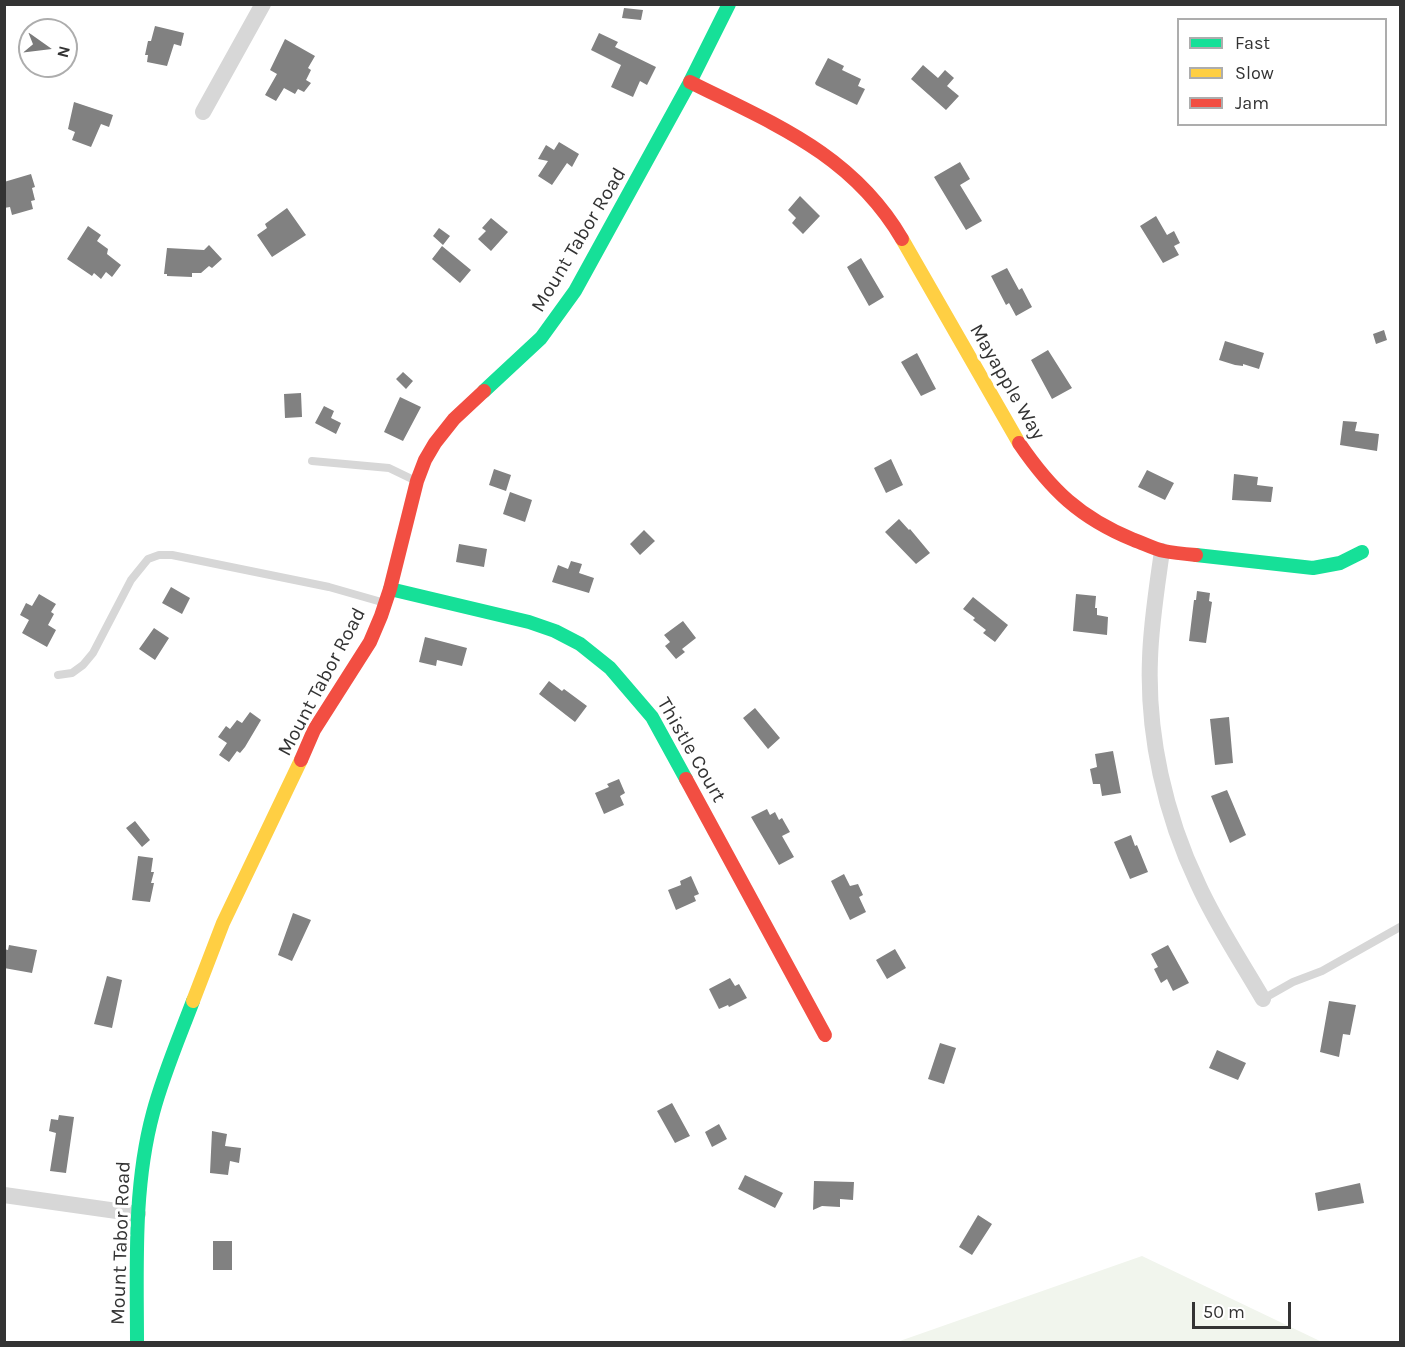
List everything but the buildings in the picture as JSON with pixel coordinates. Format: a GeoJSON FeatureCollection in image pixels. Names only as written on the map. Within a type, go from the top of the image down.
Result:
{"type":"FeatureCollection","features":[{"type":"Feature","properties":{"kind":"street"},"geometry":{"type":"LineString","coordinates":[[203,112],[263,4]]}},
{"type":"Feature","properties":{"kind":"street","name":"Mount Tabor Road"},"geometry":{"type":"LineString","coordinates":[[137,1342],[138,1214],[144,1155],[152,1115],[168,1066],[223,923],[290,786],[314,730],[370,642],[390,590],[417,481],[425,460],[454,418],[541,338],[564,308],[594,260],[690,82],[729,4]]}},
{"type":"Feature","properties":{"kind":"street","name":"Mayapple Way"},"geometry":{"type":"LineString","coordinates":[[690,82],[801,138],[832,159],[863,186],[889,216],[1017,441],[1041,475],[1066,501],[1091,519],[1117,533],[1162,551],[1313,568],[1340,563],[1362,552]]}},
{"type":"Feature","properties":{"kind":"street"},"geometry":{"type":"LineString","coordinates":[[1162,551],[1152,625],[1150,660],[1151,711],[1163,785],[1174,822],[1198,885],[1263,999]]}},
{"type":"Feature","properties":{"kind":"street","name":"Thistle Court"},"geometry":{"type":"LineString","coordinates":[[390,590],[528,621],[553,630],[581,645],[607,666],[652,717],[825,1035]]}},
{"type":"Feature","properties":{"kind":"street"},"geometry":{"type":"LineString","coordinates":[[4,1195],[138,1214]]}},
{"type":"Feature","properties":{"kind":"lane"},"geometry":{"type":"LineString","coordinates":[[312,461],[388,468],[417,481]]}},
{"type":"Feature","properties":{"kind":"lane"},"geometry":{"type":"LineString","coordinates":[[58,675],[72,673],[83,665],[93,653],[131,580],[148,559],[159,555],[172,555],[329,587],[385,603]]}},
{"type":"Feature","properties":{"kind":"lane"},"geometry":{"type":"LineString","coordinates":[[1263,999],[1401,927]]}},
{"type":"Feature","properties":{"kind":"shaded area"},"geometry":{"type":"Polygon","coordinates":[[[1142,1256],[1322,1342],[897,1342],[1142,1256]]]}},
{"type":"Feature","properties":{"kind":"traffic: fast"},"geometry":{"type":"LineString","coordinates":[[484,391],[541,338],[575,291],[690,82],[729,4]]}},
{"type":"Feature","properties":{"kind":"traffic: fast"},"geometry":{"type":"LineString","coordinates":[[1196,555],[1313,568],[1340,563],[1362,552]]}},
{"type":"Feature","properties":{"kind":"traffic: fast"},"geometry":{"type":"LineString","coordinates":[[390,589],[529,622],[555,631],[580,644],[610,668],[652,717],[686,779]]}},
{"type":"Feature","properties":{"kind":"traffic: fast"},"geometry":{"type":"LineString","coordinates":[[137,1342],[137,1256],[142,1169],[153,1113],[193,1001]]}},
{"type":"Feature","properties":{"kind":"traffic: slow"},"geometry":{"type":"LineString","coordinates":[[902,239],[1019,443]]}},
{"type":"Feature","properties":{"kind":"traffic: slow"},"geometry":{"type":"LineString","coordinates":[[193,1001],[223,923],[301,760]]}},
{"type":"Feature","properties":{"kind":"traffic: jam"},"geometry":{"type":"LineString","coordinates":[[690,82],[781,128],[809,144],[835,163],[860,185],[882,210],[902,239]]}},
{"type":"Feature","properties":{"kind":"traffic: jam"},"geometry":{"type":"LineString","coordinates":[[301,760],[314,730],[370,642],[381,616],[417,481],[425,460],[454,419],[484,391]]}},
{"type":"Feature","properties":{"kind":"traffic: jam"},"geometry":{"type":"LineString","coordinates":[[1019,443],[1055,489],[1082,512],[1115,531],[1156,549],[1196,555]]}},
{"type":"Feature","properties":{"kind":"traffic: jam"},"geometry":{"type":"LineString","coordinates":[[686,779],[825,1035]]}}]}
